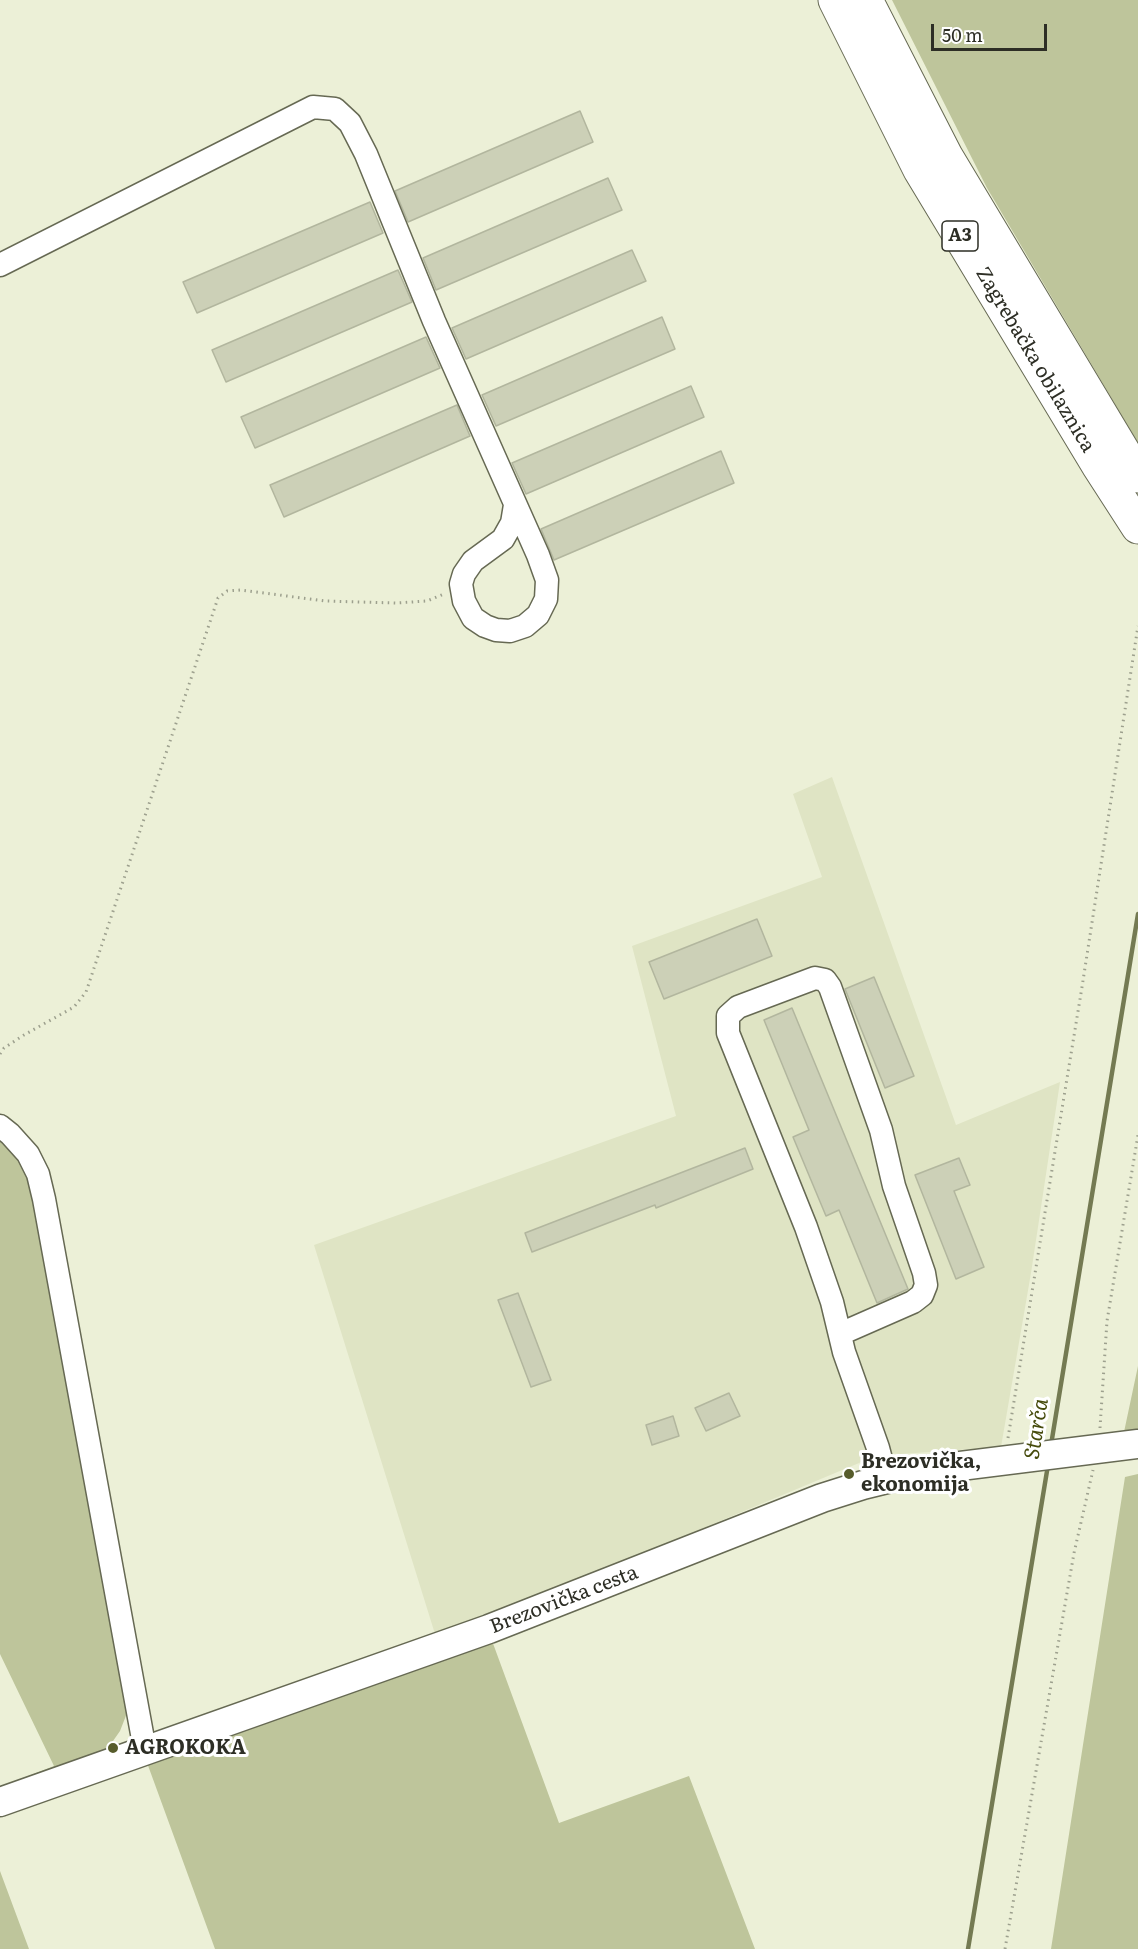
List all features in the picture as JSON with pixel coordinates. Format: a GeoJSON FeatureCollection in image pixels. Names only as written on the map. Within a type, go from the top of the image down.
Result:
{"type":"FeatureCollection","features":[{"type":"Feature","properties":{"kind":"highway","name":"Zagrebačka obilaznica"},"geometry":{"type":"LineString","coordinates":[[835,0],[920,170],[1120,465]]}},
{"type":"Feature","properties":{"kind":"highway","name":"Zagrebačka obilaznica"},"geometry":{"type":"LineString","coordinates":[[866,0],[946,156],[1120,465],[1138,527]]}},
{"type":"Feature","properties":{"kind":"main road","name":"Brezovička cesta"},"geometry":{"type":"LineString","coordinates":[[0,1802],[489,1629],[822,1498],[885,1478],[920,1471],[1138,1444]]}},
{"type":"Feature","properties":{"kind":"street"},"geometry":{"type":"LineString","coordinates":[[0,265],[313,107],[335,109],[350,123],[366,154],[434,321],[516,505],[538,555],[547,580],[546,599],[538,615],[525,626],[510,631],[496,630],[473,618],[464,601],[461,584],[464,574],[473,561],[503,539],[512,523],[516,505]]}},
{"type":"Feature","properties":{"kind":"street"},"geometry":{"type":"LineString","coordinates":[[840,1334],[913,1302],[922,1295],[926,1285],[894,1186],[881,1130],[830,987],[825,980],[815,978],[738,1007],[728,1016],[728,1032],[806,1227],[832,1302],[844,1352],[878,1448],[885,1478]]}},
{"type":"Feature","properties":{"kind":"street"},"geometry":{"type":"LineString","coordinates":[[0,1126],[28,1154],[38,1174],[44,1199],[145,1750]]}},
{"type":"Feature","properties":{"kind":"path"},"geometry":{"type":"LineString","coordinates":[[0,1054],[4,1048],[24,1035],[74,1008],[86,992],[218,598],[227,591],[241,590],[325,601],[396,603],[427,601],[461,584]]}},
{"type":"Feature","properties":{"kind":"path"},"geometry":{"type":"LineString","coordinates":[[1012,1459],[1138,626]]}},
{"type":"Feature","properties":{"kind":"path"},"geometry":{"type":"LineString","coordinates":[[1005,1949],[1074,1553],[1107,1321],[1138,1135]]}},
{"type":"Feature","properties":{"kind":"shaded area"},"geometry":{"type":"Polygon","coordinates":[[[892,0],[1138,0],[1138,443],[987,188],[892,0]]]}},
{"type":"Feature","properties":{"kind":"shaded area"},"geometry":{"type":"Polygon","coordinates":[[[832,777],[956,1125],[1060,1082],[1031,1273],[1001,1447],[901,1454],[883,1453],[646,1552],[435,1634],[314,1245],[676,1116],[632,946],[822,877],[793,794],[832,777]]]}},
{"type":"Feature","properties":{"kind":"shaded area"},"geometry":{"type":"Polygon","coordinates":[[[0,1136],[34,1179],[127,1713],[120,1731],[106,1751],[0,1792],[0,1787],[54,1766],[0,1654],[0,1136]]]}},
{"type":"Feature","properties":{"kind":"shaded area"},"geometry":{"type":"Polygon","coordinates":[[[1138,1366],[1138,1430],[1124,1432],[1138,1366]]]}},
{"type":"Feature","properties":{"kind":"shaded area"},"geometry":{"type":"Polygon","coordinates":[[[1138,1474],[1138,1949],[1051,1949],[1125,1477],[1138,1474]]]}},
{"type":"Feature","properties":{"kind":"shaded area"},"geometry":{"type":"Polygon","coordinates":[[[491,1638],[559,1823],[689,1776],[755,1949],[215,1949],[146,1760],[491,1638]]]}},
{"type":"Feature","properties":{"kind":"shaded area"},"geometry":{"type":"Polygon","coordinates":[[[0,1871],[29,1949],[0,1949],[0,1871]]]}},
{"type":"Feature","properties":{"kind":"building"},"geometry":{"type":"Polygon","coordinates":[[[580,111],[593,142],[408,222],[395,191],[580,111]]]}},
{"type":"Feature","properties":{"kind":"building"},"geometry":{"type":"Polygon","coordinates":[[[608,178],[622,210],[436,290],[423,258],[608,178]]]}},
{"type":"Feature","properties":{"kind":"building"},"geometry":{"type":"Polygon","coordinates":[[[370,202],[383,233],[197,313],[183,282],[370,202]]]}},
{"type":"Feature","properties":{"kind":"building"},"geometry":{"type":"Polygon","coordinates":[[[632,250],[646,281],[466,359],[452,328],[632,250]]]}},
{"type":"Feature","properties":{"kind":"building"},"geometry":{"type":"Polygon","coordinates":[[[398,270],[412,302],[226,382],[212,350],[398,270]]]}},
{"type":"Feature","properties":{"kind":"building"},"geometry":{"type":"Polygon","coordinates":[[[662,317],[675,349],[496,426],[482,395],[662,317]]]}},
{"type":"Feature","properties":{"kind":"building"},"geometry":{"type":"Polygon","coordinates":[[[426,337],[440,368],[255,448],[241,417],[426,337]]]}},
{"type":"Feature","properties":{"kind":"building"},"geometry":{"type":"Polygon","coordinates":[[[691,386],[704,417],[526,494],[512,463],[691,386]]]}},
{"type":"Feature","properties":{"kind":"building"},"geometry":{"type":"Polygon","coordinates":[[[457,405],[470,436],[284,517],[270,485],[457,405]]]}},
{"type":"Feature","properties":{"kind":"building"},"geometry":{"type":"Polygon","coordinates":[[[721,451],[734,483],[554,560],[541,529],[721,451]]]}},
{"type":"Feature","properties":{"kind":"building"},"geometry":{"type":"Polygon","coordinates":[[[757,919],[772,956],[664,999],[649,962],[757,919]]]}},
{"type":"Feature","properties":{"kind":"building"},"geometry":{"type":"Polygon","coordinates":[[[874,977],[914,1076],[885,1088],[845,989],[874,977]]]}},
{"type":"Feature","properties":{"kind":"building"},"geometry":{"type":"Polygon","coordinates":[[[792,1008],[908,1289],[877,1303],[839,1210],[826,1216],[793,1137],[809,1130],[764,1020],[792,1008]]]}},
{"type":"Feature","properties":{"kind":"building"},"geometry":{"type":"Polygon","coordinates":[[[745,1148],[753,1169],[656,1208],[655,1205],[532,1252],[525,1233],[745,1148]]]}},
{"type":"Feature","properties":{"kind":"building"},"geometry":{"type":"Polygon","coordinates":[[[959,1158],[970,1185],[954,1191],[984,1267],[956,1279],[915,1175],[959,1158]]]}},
{"type":"Feature","properties":{"kind":"building"},"geometry":{"type":"Polygon","coordinates":[[[518,1293],[551,1380],[531,1387],[498,1300],[518,1293]]]}},
{"type":"Feature","properties":{"kind":"building"},"geometry":{"type":"Polygon","coordinates":[[[729,1393],[740,1416],[706,1431],[695,1408],[729,1393]]]}},
{"type":"Feature","properties":{"kind":"building"},"geometry":{"type":"Polygon","coordinates":[[[673,1416],[679,1436],[652,1445],[646,1425],[673,1416]]]}},
{"type":"Feature","properties":{"kind":"waterway","name":"Starča"},"geometry":{"type":"LineString","coordinates":[[1051,1445],[1138,914]]}},
{"type":"Feature","properties":{"kind":"waterway","name":"Starča"},"geometry":{"type":"LineString","coordinates":[[968,1949],[1048,1465]]}},
{"type":"Feature","properties":{"kind":"place","name":"Brezovička, ekonomija"},"geometry":{"type":"Point","coordinates":[849,1474]}},
{"type":"Feature","properties":{"kind":"place","name":"AGROKOKA"},"geometry":{"type":"Point","coordinates":[113,1748]}}]}
